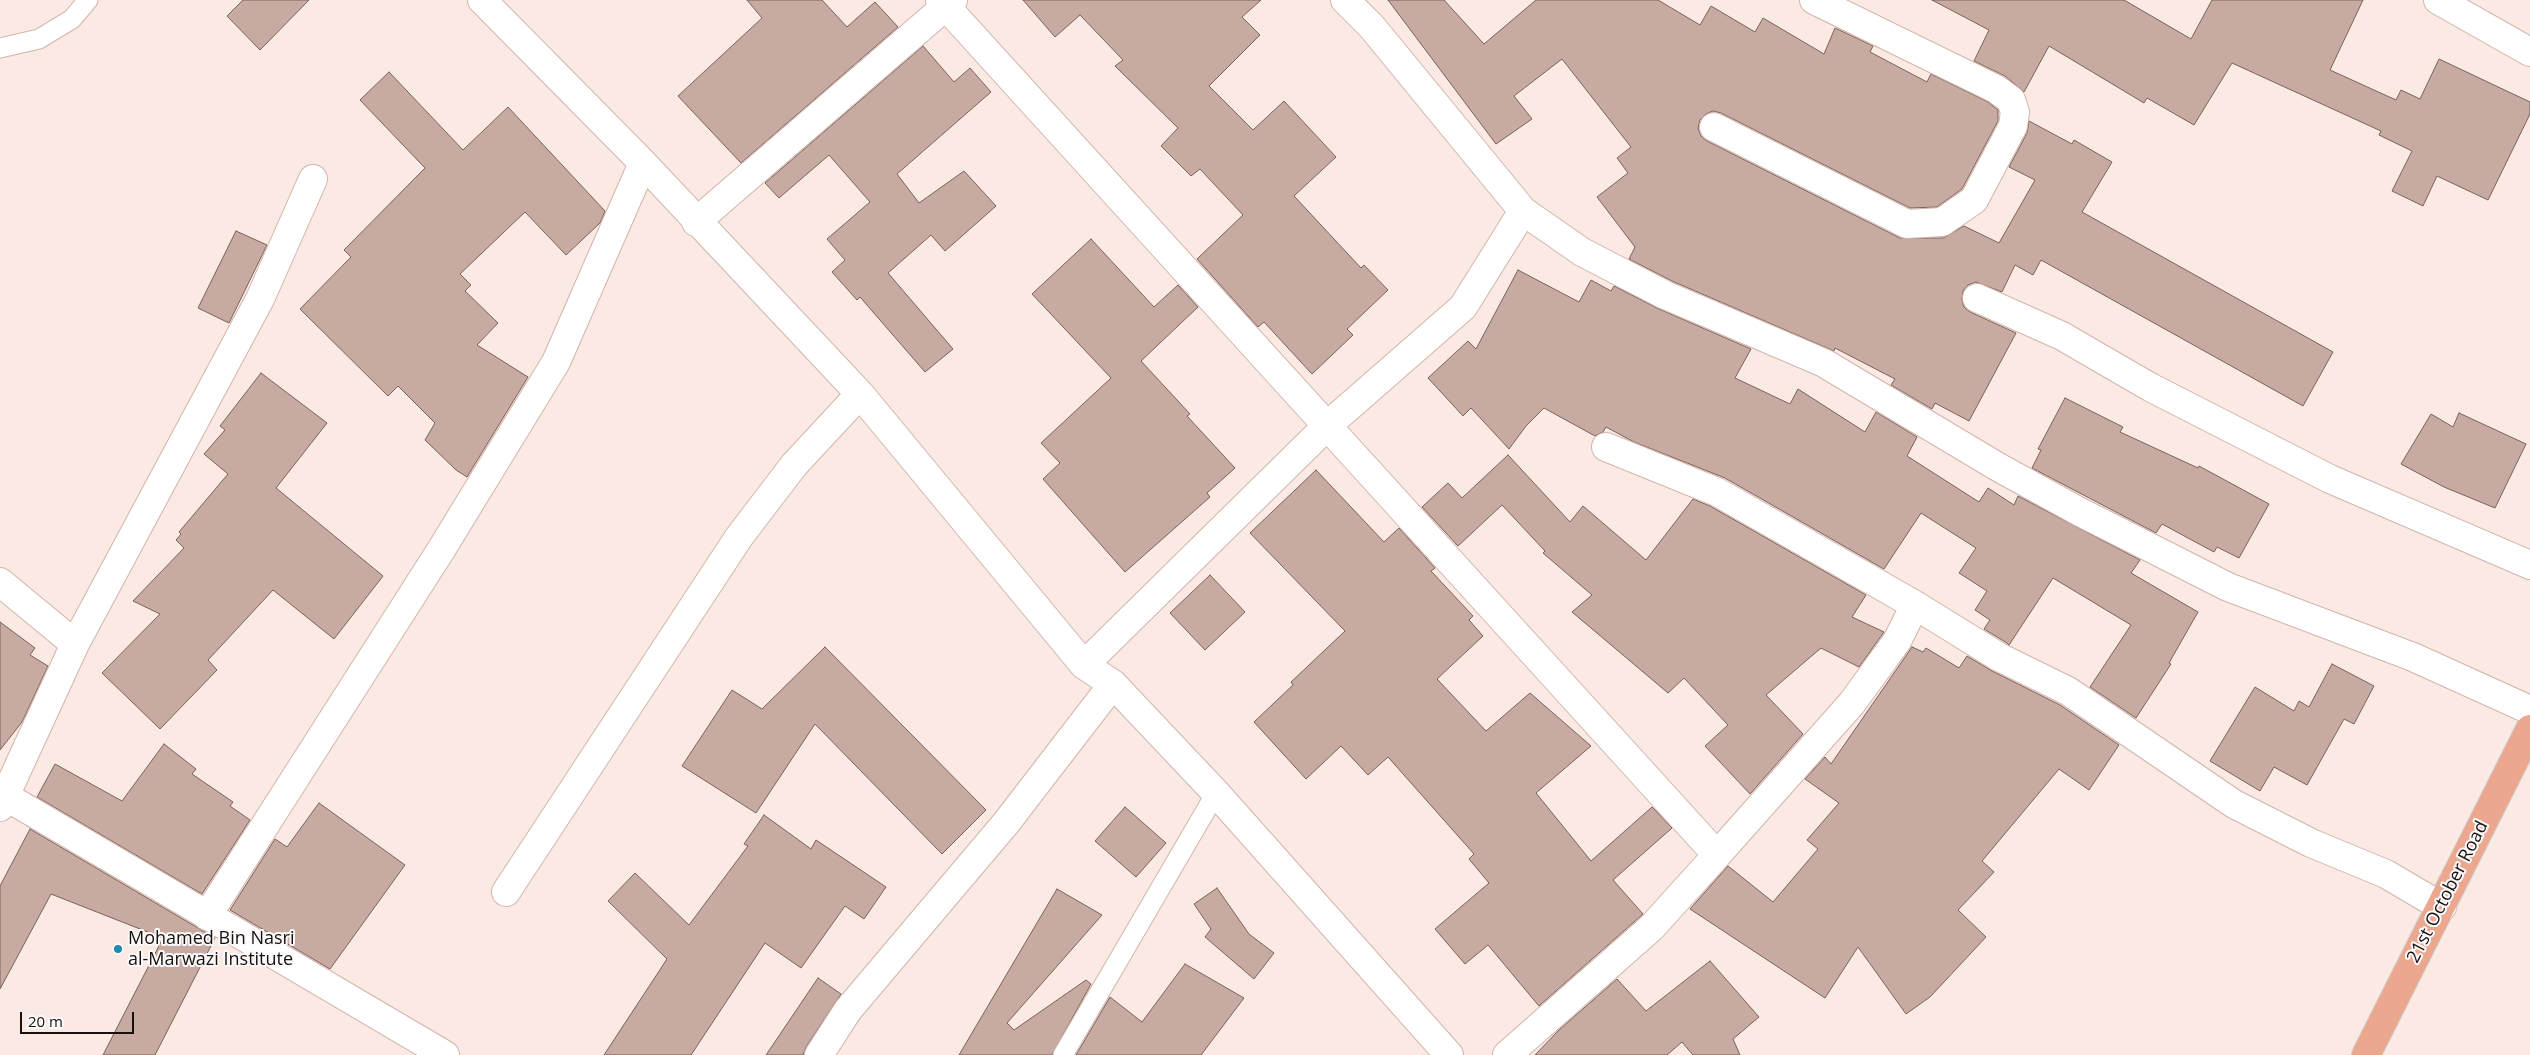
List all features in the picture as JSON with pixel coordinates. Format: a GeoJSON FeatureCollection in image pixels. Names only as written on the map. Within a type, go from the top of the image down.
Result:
{"type":"FeatureCollection","features":[{"type":"Feature","properties":{"kind":"main road","name":"21st October Road"},"geometry":{"type":"LineString","coordinates":[[2366,1055],[2530,729]]}},
{"type":"Feature","properties":{"kind":"street"},"geometry":{"type":"LineString","coordinates":[[482,0],[643,164],[860,394],[1084,665],[1113,684],[1216,793],[1449,1055]]}},
{"type":"Feature","properties":{"kind":"street"},"geometry":{"type":"LineString","coordinates":[[1345,0],[1372,28],[1523,211],[1582,252],[1665,295],[1824,363],[1998,467],[2080,512],[2228,587],[2413,656],[2530,710]]}},
{"type":"Feature","properties":{"kind":"street"},"geometry":{"type":"LineString","coordinates":[[1714,127],[1907,224],[1942,222],[1974,200],[2013,126],[2015,112],[2011,100],[1996,89],[1814,0]]}},
{"type":"Feature","properties":{"kind":"street"},"geometry":{"type":"LineString","coordinates":[[2438,0],[2530,52]]}},
{"type":"Feature","properties":{"kind":"street"},"geometry":{"type":"LineString","coordinates":[[696,222],[946,2],[1717,855]]}},
{"type":"Feature","properties":{"kind":"street"},"geometry":{"type":"LineString","coordinates":[[207,916],[436,558],[556,362],[643,164]]}},
{"type":"Feature","properties":{"kind":"street"},"geometry":{"type":"LineString","coordinates":[[313,179],[260,299],[75,644],[3,802],[207,916],[445,1055]]}},
{"type":"Feature","properties":{"kind":"street"},"geometry":{"type":"LineString","coordinates":[[1084,665],[1328,425],[1463,307],[1523,211]]}},
{"type":"Feature","properties":{"kind":"street"},"geometry":{"type":"LineString","coordinates":[[1977,298],[2062,336],[2150,387],[2330,479],[2530,565]]}},
{"type":"Feature","properties":{"kind":"street"},"geometry":{"type":"LineString","coordinates":[[506,892],[739,537],[794,465],[860,394]]}},
{"type":"Feature","properties":{"kind":"street"},"geometry":{"type":"LineString","coordinates":[[1606,447],[1717,492],[1915,605],[1999,657],[2068,691],[2234,804],[2312,843],[2386,874],[2442,906]]}},
{"type":"Feature","properties":{"kind":"street"},"geometry":{"type":"LineString","coordinates":[[0,582],[75,644]]}},
{"type":"Feature","properties":{"kind":"street"},"geometry":{"type":"LineString","coordinates":[[1507,1055],[1651,928],[1852,702],[1897,641],[1915,605]]}},
{"type":"Feature","properties":{"kind":"street"},"geometry":{"type":"LineString","coordinates":[[819,1055],[848,1010],[1006,824],[1113,684]]}},
{"type":"Feature","properties":{"kind":"lane"},"geometry":{"type":"LineString","coordinates":[[0,48],[39,38],[72,19],[88,0]]}},
{"type":"Feature","properties":{"kind":"lane"},"geometry":{"type":"LineString","coordinates":[[1063,1055],[1216,793]]}},
{"type":"Feature","properties":{"kind":"building"},"geometry":{"type":"Polygon","coordinates":[[[243,0],[309,0],[260,50],[227,16],[243,0]]]}},
{"type":"Feature","properties":{"kind":"building"},"geometry":{"type":"Polygon","coordinates":[[[747,0],[822,0],[847,27],[875,2],[898,27],[741,163],[678,96],[762,18],[747,0]]]}},
{"type":"Feature","properties":{"kind":"building"},"geometry":{"type":"Polygon","coordinates":[[[1023,0],[1261,0],[1242,17],[1260,35],[1209,86],[1253,130],[1284,101],[1336,157],[1294,196],[1361,268],[1364,265],[1388,290],[1347,329],[1353,335],[1312,374],[1264,322],[1258,327],[1197,259],[1243,215],[1200,169],[1191,176],[1161,146],[1178,128],[1115,66],[1123,60],[1080,15],[1055,37],[1023,0]]]}},
{"type":"Feature","properties":{"kind":"building"},"geometry":{"type":"Polygon","coordinates":[[[1388,0],[1444,0],[1484,44],[1536,0],[1658,0],[1700,25],[1711,6],[1755,32],[1763,18],[1824,54],[1835,28],[1873,46],[1870,52],[1927,82],[1931,74],[1988,102],[1998,110],[1998,121],[1962,189],[1937,207],[1910,208],[1721,113],[1713,111],[1706,114],[1700,120],[1698,128],[1701,136],[1707,141],[1900,238],[1943,238],[1964,226],[1999,243],[2035,180],[2009,167],[2027,133],[2029,121],[2072,144],[2074,140],[2112,162],[2082,212],[2333,352],[2303,406],[2041,260],[2033,275],[2015,265],[2002,292],[1976,282],[1968,285],[1963,291],[1962,300],[1964,307],[1970,312],[2016,333],[1969,421],[1935,403],[1932,409],[1891,385],[1895,379],[1835,348],[1834,351],[1672,281],[1629,259],[1635,247],[1597,197],[1628,173],[1617,158],[1631,147],[1562,59],[1514,96],[1532,119],[1496,144],[1388,0]]]}},
{"type":"Feature","properties":{"kind":"building"},"geometry":{"type":"Polygon","coordinates":[[[1932,0],[2124,0],[2191,39],[2212,0],[2363,0],[2330,70],[2396,100],[2401,90],[2420,99],[2439,59],[2530,102],[2530,114],[2488,200],[2437,176],[2423,206],[2392,191],[2412,151],[2379,135],[2381,131],[2232,63],[2194,125],[2147,98],[2144,103],[2049,46],[2024,92],[2005,76],[1974,61],[1989,30],[1932,0]]]}},
{"type":"Feature","properties":{"kind":"building"},"geometry":{"type":"Polygon","coordinates":[[[923,46],[954,82],[970,68],[991,92],[897,174],[919,203],[964,171],[996,206],[945,251],[931,235],[888,273],[953,349],[925,372],[860,297],[857,300],[832,272],[845,260],[827,239],[870,202],[829,155],[779,198],[765,183],[923,46]]]}},
{"type":"Feature","properties":{"kind":"building"},"geometry":{"type":"Polygon","coordinates":[[[389,72],[463,150],[508,107],[605,211],[600,223],[566,255],[525,212],[460,274],[471,285],[465,291],[498,323],[477,345],[528,377],[467,477],[456,470],[425,440],[435,423],[398,386],[388,396],[300,309],[351,257],[344,250],[425,168],[360,100],[389,72]]]}},
{"type":"Feature","properties":{"kind":"building"},"geometry":{"type":"Polygon","coordinates":[[[236,231],[267,245],[229,323],[198,308],[236,231]]]}},
{"type":"Feature","properties":{"kind":"building"},"geometry":{"type":"Polygon","coordinates":[[[1091,239],[1154,307],[1178,285],[1198,307],[1141,361],[1190,414],[1187,416],[1235,468],[1207,493],[1210,497],[1125,572],[1043,479],[1060,463],[1041,443],[1111,378],[1032,294],[1091,239]]]}},
{"type":"Feature","properties":{"kind":"building"},"geometry":{"type":"Polygon","coordinates":[[[1518,270],[1579,302],[1591,280],[1611,291],[1614,286],[1659,309],[1751,349],[1735,378],[1790,404],[1798,389],[1865,432],[1876,412],[1917,437],[1907,456],[1979,502],[1988,488],[2014,505],[2018,496],[2140,560],[2131,573],[2198,612],[2169,663],[2171,664],[2136,718],[2090,687],[2131,625],[2053,578],[2009,645],[1984,629],[1990,620],[1975,610],[1987,591],[1959,573],[1976,548],[1921,513],[1884,569],[1725,478],[1634,442],[1606,427],[1603,432],[1595,436],[1544,408],[1526,426],[1509,449],[1471,408],[1463,416],[1428,378],[1468,341],[1476,349],[1518,270]]]}},
{"type":"Feature","properties":{"kind":"building"},"geometry":{"type":"Polygon","coordinates":[[[261,373],[327,423],[276,488],[383,576],[334,639],[273,590],[208,660],[217,670],[160,729],[102,673],[160,614],[133,601],[184,548],[176,540],[181,534],[179,532],[228,474],[204,454],[225,430],[220,426],[261,373]]]}},
{"type":"Feature","properties":{"kind":"building"},"geometry":{"type":"Polygon","coordinates":[[[2065,398],[2123,427],[2120,432],[2198,468],[2199,466],[2269,504],[2239,558],[2217,547],[2214,552],[2162,524],[2156,533],[2032,468],[2041,450],[2038,449],[2065,398]]]}},
{"type":"Feature","properties":{"kind":"building"},"geometry":{"type":"Polygon","coordinates":[[[2459,413],[2526,444],[2495,508],[2444,487],[2401,464],[2431,414],[2453,427],[2459,413]]]}},
{"type":"Feature","properties":{"kind":"building"},"geometry":{"type":"Polygon","coordinates":[[[1508,455],[1570,522],[1583,506],[1646,560],[1693,499],[1710,506],[1866,595],[1852,617],[1884,632],[1859,667],[1821,648],[1766,695],[1803,734],[1750,794],[1705,746],[1728,725],[1684,678],[1668,693],[1572,612],[1592,595],[1543,553],[1545,551],[1502,505],[1458,546],[1422,507],[1448,483],[1462,498],[1508,455]]]}},
{"type":"Feature","properties":{"kind":"building"},"geometry":{"type":"Polygon","coordinates":[[[1316,470],[1384,542],[1399,528],[1435,568],[1431,571],[1473,616],[1469,620],[1483,636],[1437,679],[1486,731],[1530,693],[1591,746],[1536,793],[1591,861],[1652,807],[1672,828],[1613,880],[1643,914],[1539,1006],[1488,945],[1465,964],[1435,929],[1489,883],[1469,859],[1474,854],[1388,757],[1368,775],[1341,746],[1306,779],[1254,722],[1293,685],[1291,682],[1345,631],[1250,533],[1316,470]]]}},
{"type":"Feature","properties":{"kind":"building"},"geometry":{"type":"Polygon","coordinates":[[[1210,575],[1245,612],[1205,650],[1170,613],[1210,575]]]}},
{"type":"Feature","properties":{"kind":"building"},"geometry":{"type":"Polygon","coordinates":[[[0,622],[35,648],[30,655],[48,666],[22,722],[0,750],[0,622]]]}},
{"type":"Feature","properties":{"kind":"building"},"geometry":{"type":"Polygon","coordinates":[[[825,647],[986,810],[942,854],[815,724],[756,813],[682,766],[732,690],[762,709],[825,647]]]}},
{"type":"Feature","properties":{"kind":"building"},"geometry":{"type":"Polygon","coordinates":[[[1912,647],[1923,652],[1926,648],[1959,668],[1967,656],[1992,671],[2060,705],[2119,745],[2089,790],[2059,769],[1982,861],[1994,872],[1958,910],[1986,937],[1930,997],[1906,1014],[1858,947],[1825,998],[1690,909],[1728,866],[1773,902],[1818,849],[1807,840],[1839,803],[1805,779],[1825,757],[1831,764],[1912,647]]]}},
{"type":"Feature","properties":{"kind":"building"},"geometry":{"type":"Polygon","coordinates":[[[2332,664],[2374,686],[2354,724],[2344,719],[2307,785],[2274,767],[2260,791],[2210,761],[2255,687],[2294,711],[2299,701],[2309,707],[2332,664]]]}},
{"type":"Feature","properties":{"kind":"building"},"geometry":{"type":"Polygon","coordinates":[[[164,744],[196,769],[192,774],[233,802],[230,806],[250,820],[202,894],[37,797],[55,764],[122,801],[164,744]]]}},
{"type":"Feature","properties":{"kind":"building"},"geometry":{"type":"Polygon","coordinates":[[[319,803],[405,865],[330,969],[230,910],[275,839],[287,847],[319,803]]]}},
{"type":"Feature","properties":{"kind":"building"},"geometry":{"type":"Polygon","coordinates":[[[1125,807],[1166,843],[1136,877],[1095,841],[1125,807]]]}},
{"type":"Feature","properties":{"kind":"building"},"geometry":{"type":"Polygon","coordinates":[[[764,815],[811,849],[816,840],[886,887],[864,919],[845,906],[801,968],[765,943],[691,1055],[604,1055],[667,959],[608,901],[635,873],[689,925],[748,846],[744,844],[764,815]]]}},
{"type":"Feature","properties":{"kind":"building"},"geometry":{"type":"Polygon","coordinates":[[[30,829],[215,938],[155,1055],[103,1055],[163,938],[51,894],[0,989],[0,886],[30,829]]]}},
{"type":"Feature","properties":{"kind":"building"},"geometry":{"type":"Polygon","coordinates":[[[1217,888],[1249,934],[1274,953],[1254,979],[1205,937],[1211,929],[1194,904],[1217,888]]]}},
{"type":"Feature","properties":{"kind":"building"},"geometry":{"type":"Polygon","coordinates":[[[1057,889],[1102,915],[1007,1023],[1014,1030],[1086,980],[1091,984],[1052,1055],[959,1055],[1057,889]]]}},
{"type":"Feature","properties":{"kind":"building"},"geometry":{"type":"Polygon","coordinates":[[[1710,961],[1759,1017],[1733,1039],[1740,1055],[1693,1055],[1682,1042],[1667,1055],[1535,1055],[1559,1030],[1617,979],[1646,1011],[1710,961]]]}},
{"type":"Feature","properties":{"kind":"building"},"geometry":{"type":"Polygon","coordinates":[[[1185,964],[1244,998],[1201,1055],[1076,1055],[1110,997],[1142,1022],[1185,964]]]}},
{"type":"Feature","properties":{"kind":"building"},"geometry":{"type":"Polygon","coordinates":[[[818,978],[841,994],[806,1047],[803,1055],[766,1055],[818,978]]]}},
{"type":"Feature","properties":{"kind":"place","name":"Mohamed Bin Nasri al-Marwazi Institute"},"geometry":{"type":"Point","coordinates":[118,949]}}]}
